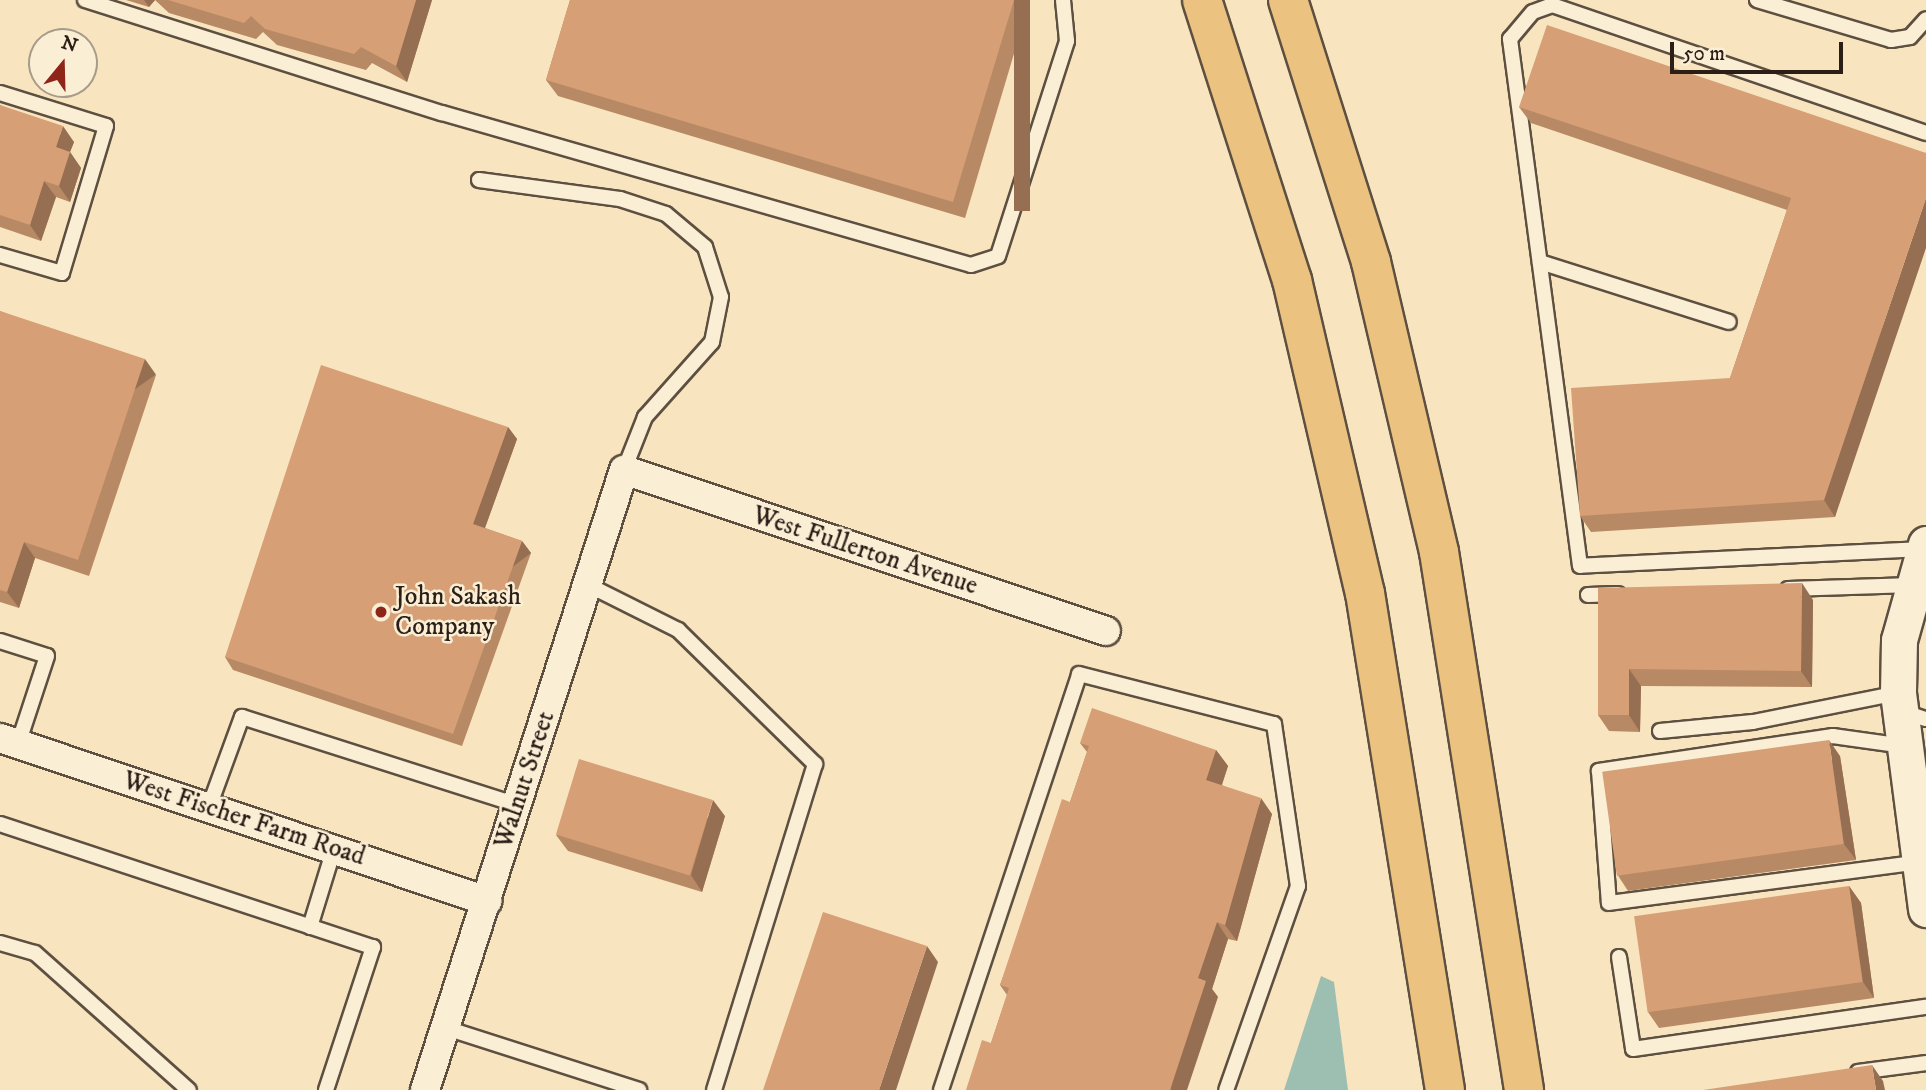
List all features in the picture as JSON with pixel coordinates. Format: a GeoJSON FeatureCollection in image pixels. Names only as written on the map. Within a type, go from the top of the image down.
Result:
{"type":"FeatureCollection","features":[{"type":"Feature","properties":{"kind":"highway"},"geometry":{"type":"LineString","coordinates":[[1202,0],[1292,280],[1365,593],[1445,1090]]}},
{"type":"Feature","properties":{"kind":"highway"},"geometry":{"type":"LineString","coordinates":[[1288,0],[1371,262],[1439,552],[1524,1090]]}},
{"type":"Feature","properties":{"kind":"street","name":"Walnut Street"},"geometry":{"type":"LineString","coordinates":[[425,1090],[624,470]]}},
{"type":"Feature","properties":{"kind":"street","name":"West Fullerton Avenue"},"geometry":{"type":"LineString","coordinates":[[624,470],[1106,631]]}},
{"type":"Feature","properties":{"kind":"street"},"geometry":{"type":"LineString","coordinates":[[1921,565],[1899,640],[1908,708],[1904,746],[1926,909]]}},
{"type":"Feature","properties":{"kind":"street","name":"West Fischer Farm Road"},"geometry":{"type":"LineString","coordinates":[[9,741],[487,901]]}},
{"type":"Feature","properties":{"kind":"lane"},"geometry":{"type":"LineString","coordinates":[[85,0],[442,113],[971,265],[998,256],[1067,41],[1063,0]]}},
{"type":"Feature","properties":{"kind":"lane"},"geometry":{"type":"LineString","coordinates":[[1757,0],[1891,40],[1910,37],[1926,19]]}},
{"type":"Feature","properties":{"kind":"lane"},"geometry":{"type":"LineString","coordinates":[[1921,565],[1580,566],[1510,39],[1533,12],[1552,5],[1926,133]]}},
{"type":"Feature","properties":{"kind":"lane"},"geometry":{"type":"LineString","coordinates":[[0,93],[106,126],[62,273],[0,255]]}},
{"type":"Feature","properties":{"kind":"lane"},"geometry":{"type":"LineString","coordinates":[[479,180],[620,200],[666,214],[705,247],[721,297],[712,342],[645,416],[624,470]]}},
{"type":"Feature","properties":{"kind":"lane"},"geometry":{"type":"LineString","coordinates":[[1540,262],[1730,322]]}},
{"type":"Feature","properties":{"kind":"lane"},"geometry":{"type":"LineString","coordinates":[[1764,589],[1921,565]]}},
{"type":"Feature","properties":{"kind":"lane"},"geometry":{"type":"LineString","coordinates":[[588,585],[678,630],[815,764],[714,1090]]}},
{"type":"Feature","properties":{"kind":"lane"},"geometry":{"type":"LineString","coordinates":[[1588,595],[1642,593]]}},
{"type":"Feature","properties":{"kind":"lane"},"geometry":{"type":"LineString","coordinates":[[0,641],[47,656],[9,741]]}},
{"type":"Feature","properties":{"kind":"lane"},"geometry":{"type":"LineString","coordinates":[[940,1090],[1079,674],[1274,724],[1298,886],[1226,1090]]}},
{"type":"Feature","properties":{"kind":"lane"},"geometry":{"type":"LineString","coordinates":[[1660,731],[1908,708]]}},
{"type":"Feature","properties":{"kind":"lane"},"geometry":{"type":"LineString","coordinates":[[209,807],[242,717],[518,805]]}},
{"type":"Feature","properties":{"kind":"lane"},"geometry":{"type":"LineString","coordinates":[[1904,746],[1833,736],[1599,771],[1609,903],[1920,862]]}},
{"type":"Feature","properties":{"kind":"lane"},"geometry":{"type":"LineString","coordinates":[[0,824],[373,947],[326,1090]]}},
{"type":"Feature","properties":{"kind":"lane"},"geometry":{"type":"LineString","coordinates":[[310,927],[334,849]]}},
{"type":"Feature","properties":{"kind":"lane"},"geometry":{"type":"LineString","coordinates":[[0,943],[35,953],[185,1089]]}},
{"type":"Feature","properties":{"kind":"lane"},"geometry":{"type":"LineString","coordinates":[[1619,957],[1633,1049],[1926,1007]]}},
{"type":"Feature","properties":{"kind":"lane"},"geometry":{"type":"LineString","coordinates":[[446,1028],[639,1090]]}},
{"type":"Feature","properties":{"kind":"lane"},"geometry":{"type":"LineString","coordinates":[[1839,1075],[1926,1063]]}},
{"type":"Feature","properties":{"kind":"shaded area"},"geometry":{"type":"Polygon","coordinates":[[[1321,976],[1334,982],[1348,1090],[1284,1090],[1321,976]]]}},
{"type":"Feature","properties":{"kind":"building"},"geometry":{"type":"Polygon","coordinates":[[[168,0],[416,0],[396,66],[361,47],[354,54],[265,29],[251,16],[244,23],[168,0]]]}},
{"type":"Feature","properties":{"kind":"building"},"geometry":{"type":"Polygon","coordinates":[[[570,0],[1014,0],[953,202],[546,80],[570,0]]]}},
{"type":"Feature","properties":{"kind":"building"},"geometry":{"type":"Polygon","coordinates":[[[1547,25],[1926,153],[1926,198],[1824,500],[1580,516],[1571,388],[1730,378],[1791,198],[1519,107],[1547,25]]]}},
{"type":"Feature","properties":{"kind":"building"},"geometry":{"type":"Polygon","coordinates":[[[0,105],[63,126],[56,147],[70,152],[59,186],[44,181],[30,225],[0,215],[0,105]]]}},
{"type":"Feature","properties":{"kind":"building"},"geometry":{"type":"Polygon","coordinates":[[[0,311],[145,359],[78,560],[24,542],[7,592],[0,590],[0,311]]]}},
{"type":"Feature","properties":{"kind":"building","name":"John Sakash Company"},"geometry":{"type":"Polygon","coordinates":[[[321,365],[508,427],[473,524],[522,541],[453,734],[225,657],[321,365]]]}},
{"type":"Feature","properties":{"kind":"building"},"geometry":{"type":"Polygon","coordinates":[[[1802,583],[1801,671],[1629,669],[1629,715],[1598,715],[1598,588],[1802,583]]]}},
{"type":"Feature","properties":{"kind":"building"},"geometry":{"type":"Polygon","coordinates":[[[1092,708],[1216,750],[1206,780],[1261,798],[1225,925],[1217,922],[1198,978],[1206,981],[1170,1090],[966,1090],[982,1040],[991,1043],[1009,988],[1000,985],[1062,799],[1070,802],[1089,746],[1080,743],[1092,708]]]}},
{"type":"Feature","properties":{"kind":"building"},"geometry":{"type":"Polygon","coordinates":[[[1829,740],[1844,844],[1617,876],[1602,772],[1829,740]]]}},
{"type":"Feature","properties":{"kind":"building"},"geometry":{"type":"Polygon","coordinates":[[[579,759],[713,800],[690,875],[556,835],[579,759]]]}},
{"type":"Feature","properties":{"kind":"building"},"geometry":{"type":"Polygon","coordinates":[[[1849,886],[1862,982],[1648,1012],[1634,916],[1849,886]]]}},
{"type":"Feature","properties":{"kind":"building"},"geometry":{"type":"Polygon","coordinates":[[[823,912],[927,946],[879,1090],[763,1090],[823,912]]]}},
{"type":"Feature","properties":{"kind":"building"},"geometry":{"type":"Polygon","coordinates":[[[1872,1065],[1876,1090],[1703,1090],[1872,1065]]]}},
{"type":"Feature","properties":{"kind":"place","name":"John Sakash Company"},"geometry":{"type":"Point","coordinates":[381,612]}}]}
